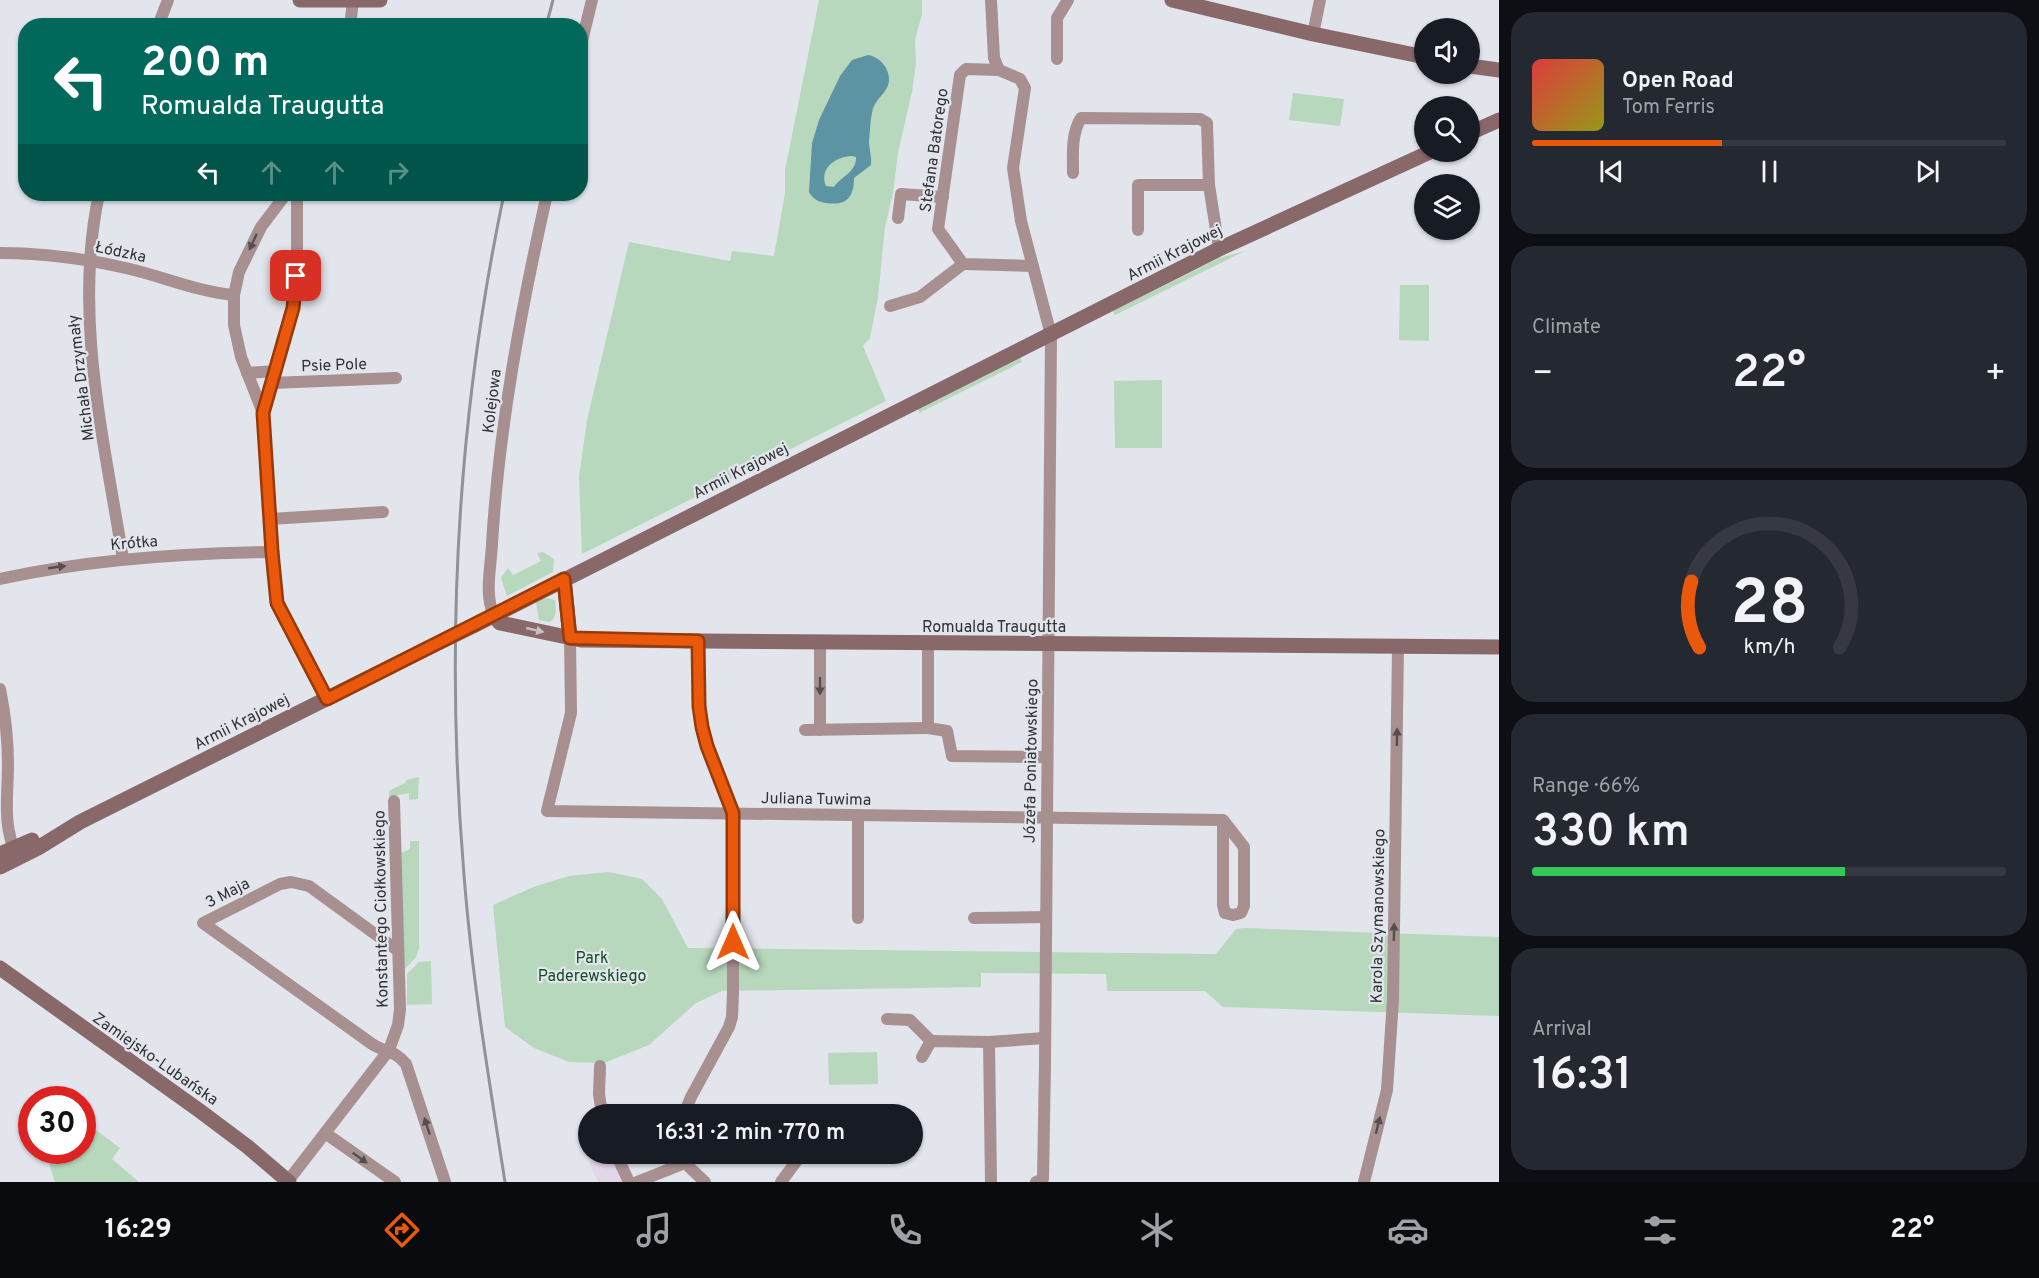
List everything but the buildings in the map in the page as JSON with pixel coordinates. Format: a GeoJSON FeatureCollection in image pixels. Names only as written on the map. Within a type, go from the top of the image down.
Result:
{"type":"FeatureCollection","features":[{"type":"Feature","properties":{"kind":"main road"},"geometry":{"type":"LineString","coordinates":[[300,0],[380,0]]}},
{"type":"Feature","properties":{"kind":"main road"},"geometry":{"type":"LineString","coordinates":[[1172,0],[1313,34],[1414,55]]}},
{"type":"Feature","properties":{"kind":"main road"},"geometry":{"type":"LineString","coordinates":[[1480,67],[1499,70]]}},
{"type":"Feature","properties":{"kind":"main road"},"geometry":{"type":"LineString","coordinates":[[1480,129],[1499,120]]}},
{"type":"Feature","properties":{"kind":"main road","name":"Armii Krajowej"},"geometry":{"type":"LineString","coordinates":[[0,867],[10,854],[52,840],[69,827],[494,616],[1219,249],[1414,159]]}},
{"type":"Feature","properties":{"kind":"main road"},"geometry":{"type":"LineString","coordinates":[[564,579],[570,638]]}},
{"type":"Feature","properties":{"kind":"main road","name":"Romualda Traugutta"},"geometry":{"type":"LineString","coordinates":[[494,616],[500,623],[570,638],[1499,647]]}},
{"type":"Feature","properties":{"kind":"main road","name":"Zamiejsko-Lubańska"},"geometry":{"type":"LineString","coordinates":[[0,968],[200,1111],[289,1182]]}},
{"type":"Feature","properties":{"kind":"street"},"geometry":{"type":"LineString","coordinates":[[161,18],[168,0]]}},
{"type":"Feature","properties":{"kind":"street"},"geometry":{"type":"LineString","coordinates":[[588,18],[592,0]]}},
{"type":"Feature","properties":{"kind":"street"},"geometry":{"type":"LineString","coordinates":[[991,0],[994,58],[999,70],[1020,79],[1025,88],[1013,168],[1021,221],[1050,335]]}},
{"type":"Feature","properties":{"kind":"street"},"geometry":{"type":"LineString","coordinates":[[1057,59],[1057,18],[1068,0]]}},
{"type":"Feature","properties":{"kind":"street"},"geometry":{"type":"LineString","coordinates":[[1313,34],[1320,0]]}},
{"type":"Feature","properties":{"kind":"street"},"geometry":{"type":"LineString","coordinates":[[351,18],[353,1]]}},
{"type":"Feature","properties":{"kind":"street","name":"Stefana Batorego"},"geometry":{"type":"LineString","coordinates":[[963,264],[938,229],[960,75],[966,69],[999,70]]}},
{"type":"Feature","properties":{"kind":"street"},"geometry":{"type":"LineString","coordinates":[[1072,173],[1073,146],[1077,125],[1081,118],[1200,119],[1208,123],[1209,185],[1219,249]]}},
{"type":"Feature","properties":{"kind":"street"},"geometry":{"type":"LineString","coordinates":[[1138,230],[1138,185],[1209,185]]}},
{"type":"Feature","properties":{"kind":"street"},"geometry":{"type":"LineString","coordinates":[[898,218],[901,194],[943,198]]}},
{"type":"Feature","properties":{"kind":"street","name":"Michała Drzymały"},"geometry":{"type":"LineString","coordinates":[[98,201],[90,261],[89,326],[94,377],[123,559]]}},
{"type":"Feature","properties":{"kind":"street"},"geometry":{"type":"LineString","coordinates":[[281,201],[261,226],[239,272],[234,295],[234,325],[241,357],[263,413],[277,603],[327,699]]}},
{"type":"Feature","properties":{"kind":"street"},"geometry":{"type":"LineString","coordinates":[[263,413],[293,308],[297,260],[297,201]]}},
{"type":"Feature","properties":{"kind":"street","name":"Kolejowa"},"geometry":{"type":"LineString","coordinates":[[494,616],[489,600],[490,580],[500,462],[514,348],[546,201]]}},
{"type":"Feature","properties":{"kind":"street","name":"Łódzka"},"geometry":{"type":"LineString","coordinates":[[0,253],[90,261],[234,295]]}},
{"type":"Feature","properties":{"kind":"street"},"geometry":{"type":"LineString","coordinates":[[890,306],[920,297],[963,264],[1033,266]]}},
{"type":"Feature","properties":{"kind":"street","name":"Józefa Poniatowskiego"},"geometry":{"type":"LineString","coordinates":[[1042,1181],[1050,335]]}},
{"type":"Feature","properties":{"kind":"street","name":"Psie Pole"},"geometry":{"type":"LineString","coordinates":[[247,373],[274,377],[396,378]]}},
{"type":"Feature","properties":{"kind":"street"},"geometry":{"type":"LineString","coordinates":[[270,519],[383,512]]}},
{"type":"Feature","properties":{"kind":"street","name":"Krótka"},"geometry":{"type":"LineString","coordinates":[[0,579],[41,570],[123,559],[272,552]]}},
{"type":"Feature","properties":{"kind":"street","name":"Juliana Tuwima"},"geometry":{"type":"LineString","coordinates":[[570,638],[571,713],[547,811],[1223,820]]}},
{"type":"Feature","properties":{"kind":"street"},"geometry":{"type":"LineString","coordinates":[[689,1104],[732,1017],[733,813],[702,727],[699,706],[698,641]]}},
{"type":"Feature","properties":{"kind":"street"},"geometry":{"type":"LineString","coordinates":[[820,642],[820,730]]}},
{"type":"Feature","properties":{"kind":"street"},"geometry":{"type":"LineString","coordinates":[[927,728],[928,643]]}},
{"type":"Feature","properties":{"kind":"street","name":"Karola Szymanowskiego"},"geometry":{"type":"LineString","coordinates":[[1364,1182],[1388,1079],[1393,999],[1398,647]]}},
{"type":"Feature","properties":{"kind":"street"},"geometry":{"type":"LineString","coordinates":[[0,689],[8,751],[6,823],[10,854]]}},
{"type":"Feature","properties":{"kind":"street"},"geometry":{"type":"LineString","coordinates":[[805,730],[927,728],[947,731],[952,756],[1047,757]]}},
{"type":"Feature","properties":{"kind":"street","name":"Konstantego Ciołkowskiego"},"geometry":{"type":"LineString","coordinates":[[289,1182],[389,1050],[396,1035],[400,1009],[394,801]]}},
{"type":"Feature","properties":{"kind":"street"},"geometry":{"type":"LineString","coordinates":[[858,816],[858,918]]}},
{"type":"Feature","properties":{"kind":"street"},"geometry":{"type":"LineString","coordinates":[[1223,820],[1244,847],[1244,906],[1241,913],[1233,915],[1225,913],[1223,905],[1223,820]]}},
{"type":"Feature","properties":{"kind":"street","name":"3 Maja"},"geometry":{"type":"LineString","coordinates":[[389,1050],[380,1050],[203,923],[280,884],[300,883],[309,886],[397,950]]}},
{"type":"Feature","properties":{"kind":"street"},"geometry":{"type":"LineString","coordinates":[[974,918],[1045,917]]}},
{"type":"Feature","properties":{"kind":"street"},"geometry":{"type":"LineString","coordinates":[[886,1019],[910,1020],[931,1041],[989,1042],[1045,1038]]}},
{"type":"Feature","properties":{"kind":"street"},"geometry":{"type":"LineString","coordinates":[[922,1057],[931,1041]]}},
{"type":"Feature","properties":{"kind":"street"},"geometry":{"type":"LineString","coordinates":[[989,1042],[991,1182]]}},
{"type":"Feature","properties":{"kind":"street"},"geometry":{"type":"LineString","coordinates":[[389,1050],[398,1054],[406,1064],[445,1182]]}},
{"type":"Feature","properties":{"kind":"street"},"geometry":{"type":"LineString","coordinates":[[600,1066],[600,1104]]}},
{"type":"Feature","properties":{"kind":"street"},"geometry":{"type":"LineString","coordinates":[[325,1133],[395,1182]]}},
{"type":"Feature","properties":{"kind":"street"},"geometry":{"type":"LineString","coordinates":[[621,1164],[629,1182]]}},
{"type":"Feature","properties":{"kind":"street"},"geometry":{"type":"LineString","coordinates":[[637,1182],[672,1164]]}},
{"type":"Feature","properties":{"kind":"street"},"geometry":{"type":"LineString","coordinates":[[689,1164],[705,1182]]}},
{"type":"Feature","properties":{"kind":"street"},"geometry":{"type":"LineString","coordinates":[[781,1182],[794,1164]]}},
{"type":"Feature","properties":{"kind":"shaded area"},"geometry":{"type":"Polygon","coordinates":[[[590,1164],[614,1164],[622,1182],[598,1182],[590,1164]]]}},
{"type":"Feature","properties":{"kind":"green space"},"geometry":{"type":"Polygon","coordinates":[[[819,0],[922,0],[922,14],[915,40],[916,63],[912,92],[885,227],[878,297],[870,338],[863,346],[886,401],[582,554],[579,477],[587,420],[629,242],[730,261],[732,251],[774,256],[785,193],[785,170],[819,0]]]}},
{"type":"Feature","properties":{"kind":"green space"},"geometry":{"type":"Polygon","coordinates":[[[1293,93],[1344,99],[1340,126],[1289,120],[1293,93]]]}},
{"type":"Feature","properties":{"kind":"green space"},"geometry":{"type":"Polygon","coordinates":[[[1245,251],[1115,315],[1113,311],[1219,258],[1245,251]]]}},
{"type":"Feature","properties":{"kind":"green space"},"geometry":{"type":"Polygon","coordinates":[[[1400,285],[1429,285],[1429,341],[1399,340],[1400,285]]]}},
{"type":"Feature","properties":{"kind":"green space"},"geometry":{"type":"Polygon","coordinates":[[[1020,357],[1022,362],[919,413],[918,409],[1020,357]]]}},
{"type":"Feature","properties":{"kind":"green space"},"geometry":{"type":"Polygon","coordinates":[[[1162,380],[1162,448],[1115,448],[1114,381],[1162,380]]]}},
{"type":"Feature","properties":{"kind":"green space"},"geometry":{"type":"Polygon","coordinates":[[[543,552],[554,559],[553,572],[507,596],[501,578],[508,568],[513,575],[541,561],[537,553],[543,552]]]}},
{"type":"Feature","properties":{"kind":"green space"},"geometry":{"type":"Polygon","coordinates":[[[547,598],[555,600],[555,615],[550,622],[539,620],[536,602],[547,598]]]}},
{"type":"Feature","properties":{"kind":"green space"},"geometry":{"type":"Polygon","coordinates":[[[419,777],[418,799],[409,800],[409,793],[389,797],[389,791],[405,783],[406,780],[419,777]]]}},
{"type":"Feature","properties":{"kind":"green space"},"geometry":{"type":"Polygon","coordinates":[[[410,841],[419,841],[419,949],[416,957],[404,970],[401,853],[410,849],[410,841]]]}},
{"type":"Feature","properties":{"kind":"green space","name":"Park Paderewskiego"},"geometry":{"type":"Polygon","coordinates":[[[609,872],[642,879],[662,899],[688,948],[1216,954],[1236,929],[1244,928],[1499,937],[1499,1016],[1223,1007],[1205,991],[1107,991],[1106,974],[981,973],[981,987],[722,991],[696,1003],[649,1045],[604,1063],[569,1062],[534,1048],[505,1027],[493,905],[536,886],[569,876],[609,872]]]}},
{"type":"Feature","properties":{"kind":"green space"},"geometry":{"type":"Polygon","coordinates":[[[431,961],[432,1004],[407,1005],[407,974],[419,962],[431,961]]]}},
{"type":"Feature","properties":{"kind":"green space"},"geometry":{"type":"Polygon","coordinates":[[[877,1052],[878,1084],[829,1085],[828,1053],[877,1052]]]}},
{"type":"Feature","properties":{"kind":"green space"},"geometry":{"type":"Polygon","coordinates":[[[96,1130],[120,1148],[112,1159],[139,1182],[55,1182],[49,1164],[96,1164],[96,1130]]]}},
{"type":"Feature","properties":{"kind":"water"},"geometry":{"type":"Polygon","coordinates":[[[868,55],[876,58],[886,68],[889,82],[872,113],[869,141],[871,165],[854,178],[854,185],[848,199],[833,204],[823,203],[809,192],[812,143],[819,120],[840,76],[852,60],[868,55]],[[856,157],[834,161],[825,174],[826,186],[834,187],[848,174],[854,167],[856,157]]]}},
{"type":"Feature","properties":{"kind":"railway"},"geometry":{"type":"LineString","coordinates":[[548,18],[553,0]]}},
{"type":"Feature","properties":{"kind":"railway"},"geometry":{"type":"LineString","coordinates":[[503,201],[475,362],[466,447],[459,533],[456,704],[458,789],[467,914],[481,1029],[505,1182]]}},
{"type":"Feature","properties":{"kind":"route"},"geometry":{"type":"LineString","coordinates":[[296,276],[293,308],[263,413],[272,552],[277,603],[327,699],[564,579],[570,638],[698,641],[699,706],[702,727],[733,813],[733,942]]}}]}
